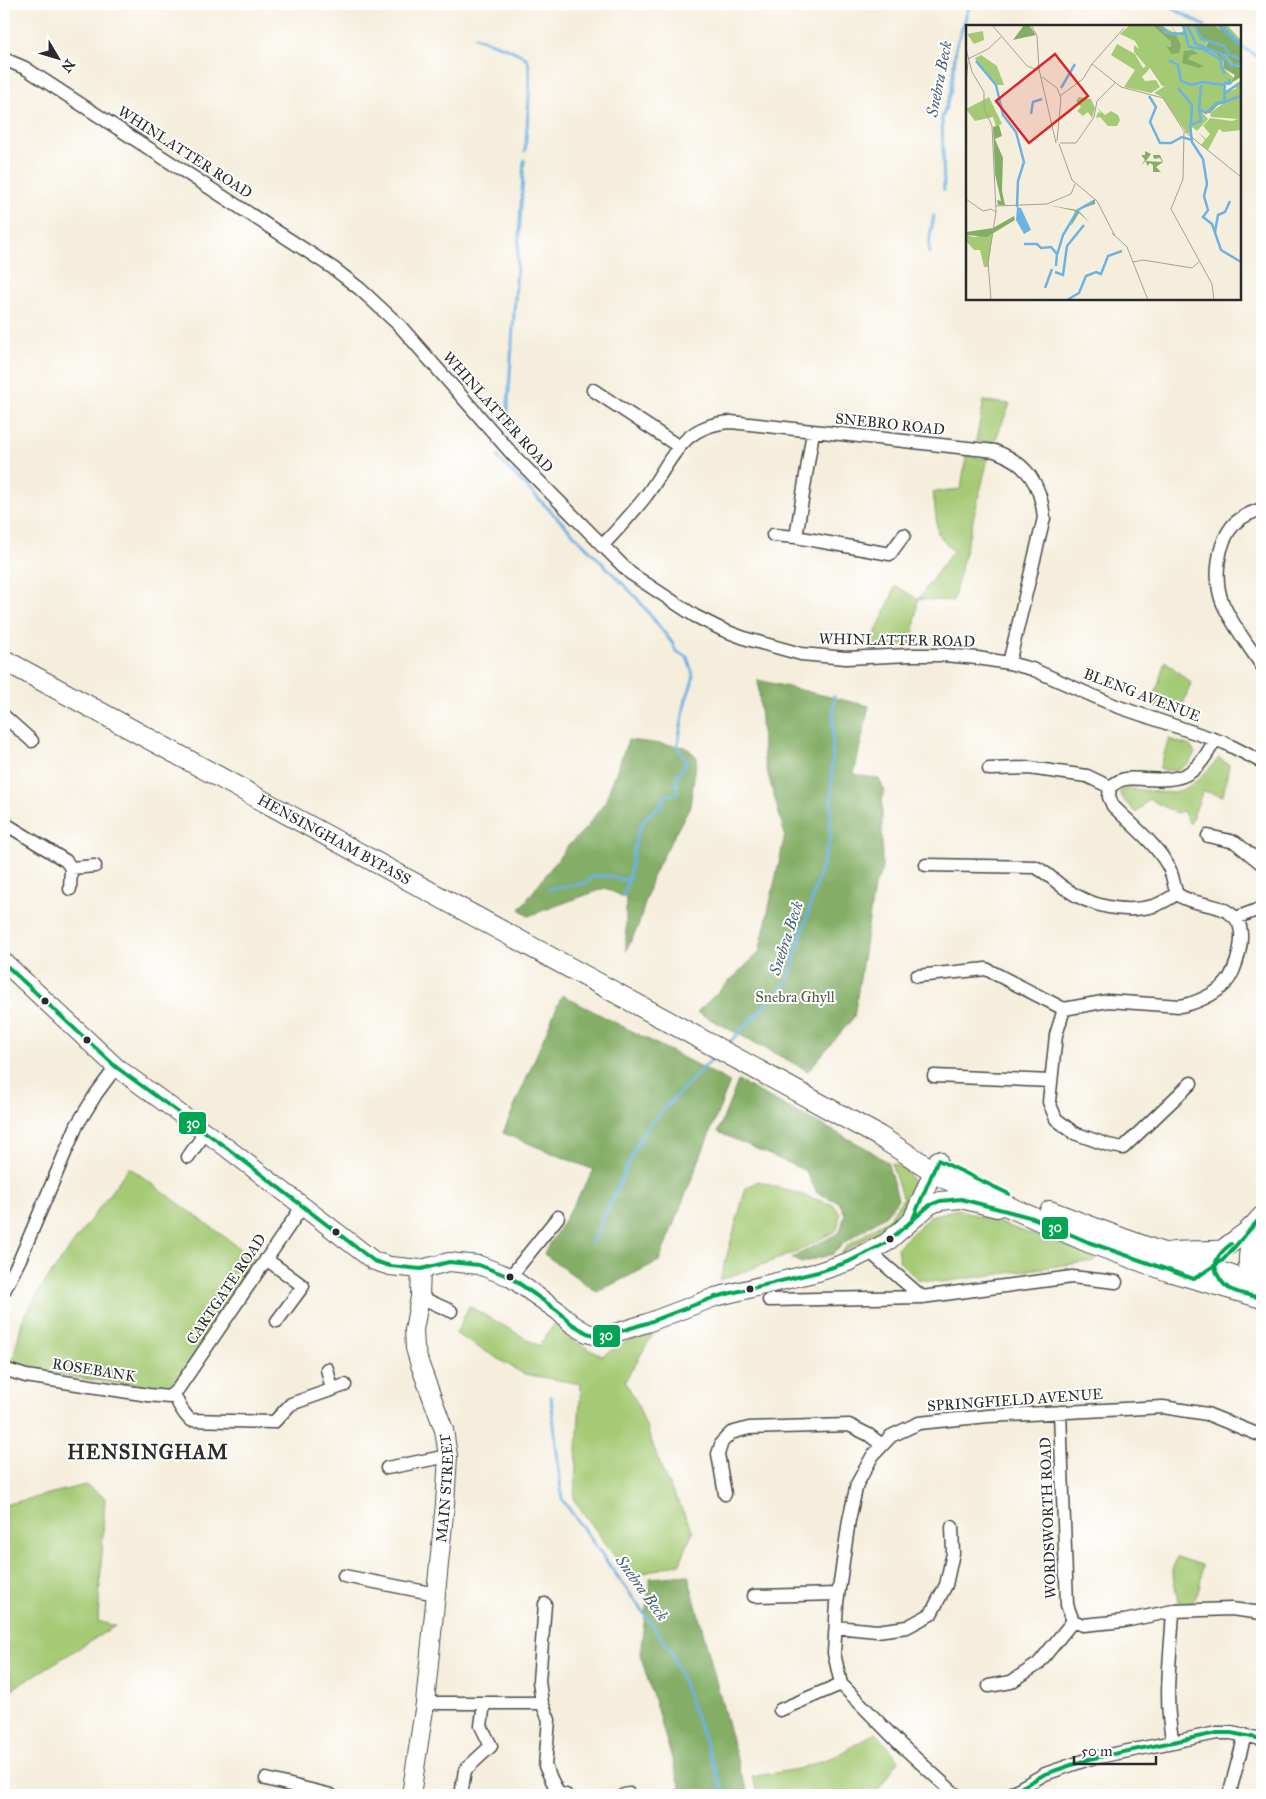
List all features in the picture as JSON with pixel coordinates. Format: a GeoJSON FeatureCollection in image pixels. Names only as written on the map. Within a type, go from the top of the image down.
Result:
{"type":"FeatureCollection","features":[{"type":"Feature","properties":{"kind":"highway","name":"HENSINGHAM BYPASS"},"geometry":{"type":"LineString","coordinates":[[4,660],[938,1170]]}},
{"type":"Feature","properties":{"kind":"highway"},"geometry":{"type":"LineString","coordinates":[[938,1170],[1033,1218],[1096,1245],[1168,1271],[1211,1267]]}},
{"type":"Feature","properties":{"kind":"highway"},"geometry":{"type":"LineString","coordinates":[[938,1170],[1018,1198],[1095,1229],[1211,1267],[1261,1290]]}},
{"type":"Feature","properties":{"kind":"highway"},"geometry":{"type":"LineString","coordinates":[[1211,1267],[1228,1289],[1261,1290]]}},
{"type":"Feature","properties":{"kind":"main road"},"geometry":{"type":"LineString","coordinates":[[5,967],[116,1067],[227,1148],[374,1261],[390,1266],[421,1269],[450,1262],[480,1265],[510,1277],[558,1311],[572,1324],[587,1333],[602,1337],[708,1299],[818,1272],[870,1252],[886,1244],[930,1205],[941,1188],[938,1170]]}},
{"type":"Feature","properties":{"kind":"main road"},"geometry":{"type":"LineString","coordinates":[[912,1221],[938,1170]]}},
{"type":"Feature","properties":{"kind":"main road"},"geometry":{"type":"LineString","coordinates":[[930,1205],[946,1200],[961,1199],[1033,1218]]}},
{"type":"Feature","properties":{"kind":"main road"},"geometry":{"type":"LineString","coordinates":[[1211,1267],[1261,1218]]}},
{"type":"Feature","properties":{"kind":"main road"},"geometry":{"type":"LineString","coordinates":[[1261,1218],[1249,1248],[1247,1260],[1251,1276],[1261,1290]]}},
{"type":"Feature","properties":{"kind":"main road","name":"MAIN STREET"},"geometry":{"type":"LineString","coordinates":[[411,1795],[425,1703],[448,1456],[444,1430],[415,1348],[414,1330],[420,1297],[421,1269]]}},
{"type":"Feature","properties":{"kind":"street","name":"WHINLATTER ROAD"},"geometry":{"type":"LineString","coordinates":[[4,59],[33,73],[333,268],[360,289],[400,326],[513,455],[602,546],[636,578],[694,616],[723,630],[772,647],[801,654],[846,658],[911,654],[944,655],[1009,662]]}},
{"type":"Feature","properties":{"kind":"street"},"geometry":{"type":"LineString","coordinates":[[593,390],[678,446]]}},
{"type":"Feature","properties":{"kind":"street","name":"SNEBRO ROAD"},"geometry":{"type":"LineString","coordinates":[[602,546],[647,495],[678,446],[709,425],[731,422],[995,451],[1019,463],[1029,474],[1039,492],[1044,518],[1009,662]]}},
{"type":"Feature","properties":{"kind":"street"},"geometry":{"type":"LineString","coordinates":[[796,537],[813,432]]}},
{"type":"Feature","properties":{"kind":"street"},"geometry":{"type":"LineString","coordinates":[[1262,509],[1248,513],[1235,523],[1225,538],[1218,568],[1222,602],[1262,666]]}},
{"type":"Feature","properties":{"kind":"street"},"geometry":{"type":"LineString","coordinates":[[773,535],[796,537],[890,554],[904,535]]}},
{"type":"Feature","properties":{"kind":"street","name":"BLENG AVENUE"},"geometry":{"type":"LineString","coordinates":[[1009,662],[1032,669],[1116,706],[1233,746],[1261,758]]}},
{"type":"Feature","properties":{"kind":"street"},"geometry":{"type":"LineString","coordinates":[[4,716],[32,741]]}},
{"type":"Feature","properties":{"kind":"street"},"geometry":{"type":"LineString","coordinates":[[917,976],[986,969],[1064,1010],[1108,1001],[1180,1006],[1192,1004],[1223,986],[1230,978],[1236,963],[1242,935],[1236,918],[1222,909],[1190,901],[1177,894],[1172,874],[1167,864],[1158,852],[1113,806],[1109,797],[1110,787],[1119,780],[1129,778],[1169,780],[1181,778],[1200,764],[1215,740]]}},
{"type":"Feature","properties":{"kind":"street"},"geometry":{"type":"LineString","coordinates":[[989,769],[1029,768],[1087,776],[1110,787]]}},
{"type":"Feature","properties":{"kind":"street"},"geometry":{"type":"LineString","coordinates":[[4,823],[66,861],[72,868],[70,890]]}},
{"type":"Feature","properties":{"kind":"street"},"geometry":{"type":"LineString","coordinates":[[1208,836],[1235,842],[1262,864]]}},
{"type":"Feature","properties":{"kind":"street"},"geometry":{"type":"LineString","coordinates":[[926,864],[1035,867],[1078,896],[1124,910],[1153,906],[1177,894]]}},
{"type":"Feature","properties":{"kind":"street"},"geometry":{"type":"LineString","coordinates":[[942,865],[943,878]]}},
{"type":"Feature","properties":{"kind":"street"},"geometry":{"type":"LineString","coordinates":[[72,868],[95,866]]}},
{"type":"Feature","properties":{"kind":"street"},"geometry":{"type":"LineString","coordinates":[[1236,918],[1262,908]]}},
{"type":"Feature","properties":{"kind":"street"},"geometry":{"type":"LineString","coordinates":[[1064,1010],[1056,1035],[1049,1102],[1056,1119],[1074,1133],[1108,1145],[1123,1148],[1191,1083]]}},
{"type":"Feature","properties":{"kind":"street"},"geometry":{"type":"LineString","coordinates":[[4,1291],[20,1259],[77,1125],[85,1110],[116,1067]]}},
{"type":"Feature","properties":{"kind":"street"},"geometry":{"type":"LineString","coordinates":[[934,1076],[1051,1081]]}},
{"type":"Feature","properties":{"kind":"street"},"geometry":{"type":"LineString","coordinates":[[188,1157],[204,1133]]}},
{"type":"Feature","properties":{"kind":"street","name":"CARTGATE ROAD"},"geometry":{"type":"LineString","coordinates":[[176,1392],[302,1207]]}},
{"type":"Feature","properties":{"kind":"street"},"geometry":{"type":"LineString","coordinates":[[510,1277],[558,1217]]}},
{"type":"Feature","properties":{"kind":"street"},"geometry":{"type":"LineString","coordinates":[[870,1252],[922,1297]]}},
{"type":"Feature","properties":{"kind":"street"},"geometry":{"type":"LineString","coordinates":[[266,1259],[303,1286],[277,1321]]}},
{"type":"Feature","properties":{"kind":"street"},"geometry":{"type":"LineString","coordinates":[[769,1300],[922,1297],[1072,1277],[1116,1282]]}},
{"type":"Feature","properties":{"kind":"street"},"geometry":{"type":"LineString","coordinates":[[420,1297],[451,1311]]}},
{"type":"Feature","properties":{"kind":"street","name":"ROSEBANK"},"geometry":{"type":"LineString","coordinates":[[4,1369],[26,1376],[148,1395],[169,1397],[176,1392]]}},
{"type":"Feature","properties":{"kind":"street"},"geometry":{"type":"LineString","coordinates":[[327,1369],[332,1390]]}},
{"type":"Feature","properties":{"kind":"street"},"geometry":{"type":"LineString","coordinates":[[176,1392],[182,1410],[190,1420],[274,1422],[291,1404],[345,1385]]}},
{"type":"Feature","properties":{"kind":"street","name":"SPRINGFIELD AVENUE"},"geometry":{"type":"LineString","coordinates":[[841,1684],[834,1653],[838,1594],[849,1520],[857,1484],[873,1454],[891,1436],[919,1423],[988,1416],[1163,1407],[1206,1414],[1262,1436]]}},
{"type":"Feature","properties":{"kind":"street","name":"WORDSWORTH ROAD"},"geometry":{"type":"LineString","coordinates":[[1060,1412],[1067,1605],[1073,1621]]}},
{"type":"Feature","properties":{"kind":"street"},"geometry":{"type":"LineString","coordinates":[[725,1494],[718,1454],[722,1442],[731,1433],[749,1428],[849,1424],[882,1445]]}},
{"type":"Feature","properties":{"kind":"street"},"geometry":{"type":"LineString","coordinates":[[387,1468],[448,1456]]}},
{"type":"Feature","properties":{"kind":"street"},"geometry":{"type":"LineString","coordinates":[[836,1627],[877,1631],[907,1628],[931,1614],[946,1585],[953,1552],[952,1526]]}},
{"type":"Feature","properties":{"kind":"street"},"geometry":{"type":"LineString","coordinates":[[344,1576],[436,1594]]}},
{"type":"Feature","properties":{"kind":"street"},"geometry":{"type":"LineString","coordinates":[[754,1596],[838,1594]]}},
{"type":"Feature","properties":{"kind":"street"},"geometry":{"type":"LineString","coordinates":[[545,1604],[540,1681],[542,1703],[549,1720],[545,1766],[558,1794],[566,1795]]}},
{"type":"Feature","properties":{"kind":"street"},"geometry":{"type":"LineString","coordinates":[[989,1686],[1011,1682],[1038,1664],[1073,1621],[1083,1625],[1124,1621],[1173,1612],[1231,1609],[1262,1613]]}},
{"type":"Feature","properties":{"kind":"street"},"geometry":{"type":"LineString","coordinates":[[1173,1612],[1168,1708],[1169,1726],[1173,1742]]}},
{"type":"Feature","properties":{"kind":"street"},"geometry":{"type":"LineString","coordinates":[[780,1710],[841,1684],[901,1745],[956,1795]]}},
{"type":"Feature","properties":{"kind":"street"},"geometry":{"type":"LineString","coordinates":[[425,1703],[542,1703]]}},
{"type":"Feature","properties":{"kind":"street"},"geometry":{"type":"LineString","coordinates":[[461,1795],[465,1770],[491,1746],[481,1726],[484,1703]]}},
{"type":"Feature","properties":{"kind":"street"},"geometry":{"type":"LineString","coordinates":[[1008,1795],[1045,1774],[1089,1759],[1217,1733],[1245,1734],[1262,1739]]}},
{"type":"Feature","properties":{"kind":"street"},"geometry":{"type":"LineString","coordinates":[[1229,1795],[1245,1734]]}},
{"type":"Feature","properties":{"kind":"street"},"geometry":{"type":"LineString","coordinates":[[266,1779],[331,1795]]}},
{"type":"Feature","properties":{"kind":"green space"},"geometry":{"type":"Polygon","coordinates":[[[984,401],[1010,404],[994,443],[976,441],[984,401]]]}},
{"type":"Feature","properties":{"kind":"green space"},"geometry":{"type":"Polygon","coordinates":[[[966,456],[988,459],[953,601],[918,599],[953,551],[938,534],[933,492],[961,489],[966,456]]]}},
{"type":"Feature","properties":{"kind":"green space"},"geometry":{"type":"Polygon","coordinates":[[[896,586],[918,599],[912,646],[869,648],[896,586]]]}},
{"type":"Feature","properties":{"kind":"green space"},"geometry":{"type":"Polygon","coordinates":[[[1165,661],[1191,683],[1179,715],[1152,706],[1165,661]]]}},
{"type":"Feature","properties":{"kind":"green space","name":"Snebra Ghyll"},"geometry":{"type":"Polygon","coordinates":[[[758,680],[869,706],[854,774],[879,779],[885,792],[882,804],[882,871],[874,887],[854,1017],[808,1071],[697,1012],[759,953],[785,835],[764,760],[758,680]]]}},
{"type":"Feature","properties":{"kind":"green space"},"geometry":{"type":"Polygon","coordinates":[[[1169,739],[1190,746],[1195,753],[1189,763],[1175,771],[1159,769],[1169,739]]]}},
{"type":"Feature","properties":{"kind":"green space"},"geometry":{"type":"Polygon","coordinates":[[[628,740],[686,747],[697,757],[690,806],[652,877],[639,924],[626,951],[626,898],[605,888],[528,916],[520,909],[567,847],[586,828],[605,802],[628,740]]]}},
{"type":"Feature","properties":{"kind":"green space"},"geometry":{"type":"Polygon","coordinates":[[[1219,758],[1229,765],[1223,796],[1203,791],[1190,824],[1183,811],[1177,813],[1149,799],[1136,813],[1121,797],[1120,791],[1124,788],[1164,792],[1182,790],[1199,778],[1219,758]]]}},
{"type":"Feature","properties":{"kind":"green space"},"geometry":{"type":"Polygon","coordinates":[[[562,995],[730,1082],[659,1261],[597,1292],[544,1254],[594,1170],[503,1133],[562,995]]]}},
{"type":"Feature","properties":{"kind":"green space"},"geometry":{"type":"Polygon","coordinates":[[[738,1081],[866,1148],[887,1162],[898,1199],[886,1215],[844,1243],[833,1254],[801,1263],[792,1258],[840,1232],[845,1214],[839,1202],[817,1193],[806,1171],[718,1132],[738,1081]]]}},
{"type":"Feature","properties":{"kind":"green space"},"geometry":{"type":"Polygon","coordinates":[[[891,1163],[907,1170],[914,1186],[907,1205],[882,1229],[841,1254],[847,1246],[888,1219],[903,1199],[891,1163]]]}},
{"type":"Feature","properties":{"kind":"green space"},"geometry":{"type":"Polygon","coordinates":[[[129,1167],[259,1262],[172,1387],[164,1390],[11,1368],[22,1321],[41,1288],[129,1167]]]}},
{"type":"Feature","properties":{"kind":"green space"},"geometry":{"type":"Polygon","coordinates":[[[758,1181],[834,1205],[840,1214],[837,1230],[797,1252],[720,1280],[746,1188],[758,1181]]]}},
{"type":"Feature","properties":{"kind":"green space"},"geometry":{"type":"Polygon","coordinates":[[[958,1209],[1098,1257],[1094,1261],[941,1282],[917,1279],[900,1262],[897,1248],[930,1216],[958,1209]]]}},
{"type":"Feature","properties":{"kind":"green space"},"geometry":{"type":"Polygon","coordinates":[[[469,1306],[539,1346],[555,1323],[574,1341],[602,1356],[624,1343],[655,1331],[625,1381],[637,1403],[665,1477],[693,1531],[680,1563],[645,1573],[632,1580],[574,1500],[581,1384],[524,1374],[456,1334],[469,1306]]]}},
{"type":"Feature","properties":{"kind":"green space"},"geometry":{"type":"Polygon","coordinates":[[[85,1485],[105,1497],[98,1621],[115,1626],[4,1694],[4,1505],[85,1485]]]}},
{"type":"Feature","properties":{"kind":"green space"},"geometry":{"type":"Polygon","coordinates":[[[1177,1557],[1202,1565],[1199,1588],[1193,1601],[1178,1602],[1172,1570],[1177,1557]]]}},
{"type":"Feature","properties":{"kind":"green space"},"geometry":{"type":"Polygon","coordinates":[[[688,1575],[740,1771],[750,1795],[683,1795],[640,1654],[650,1578],[688,1575]]]}},
{"type":"Feature","properties":{"kind":"green space"},"geometry":{"type":"Polygon","coordinates":[[[876,1732],[899,1760],[875,1795],[760,1795],[752,1777],[798,1769],[836,1756],[876,1732]]]}},
{"type":"Feature","properties":{"kind":"waterway","name":"Snebra Beck"},"geometry":{"type":"LineString","coordinates":[[944,190],[942,118],[951,92],[956,47],[970,4]]}},
{"type":"Feature","properties":{"kind":"waterway"},"geometry":{"type":"LineString","coordinates":[[1165,4],[1203,25]]}},
{"type":"Feature","properties":{"kind":"waterway"},"geometry":{"type":"LineString","coordinates":[[475,37],[510,49],[526,58],[529,87],[525,151]]}},
{"type":"Feature","properties":{"kind":"waterway"},"geometry":{"type":"LineString","coordinates":[[1241,47],[1262,59]]}},
{"type":"Feature","properties":{"kind":"waterway"},"geometry":{"type":"LineString","coordinates":[[507,420],[524,160]]}},
{"type":"Feature","properties":{"kind":"waterway","name":"Snebra Beck"},"geometry":{"type":"LineString","coordinates":[[929,253],[934,216]]}},
{"type":"Feature","properties":{"kind":"waterway"},"geometry":{"type":"LineString","coordinates":[[499,456],[498,458],[636,597],[673,644],[676,651],[687,657],[692,671],[693,679],[685,703],[678,744],[686,765],[677,777],[678,792],[663,798],[662,806],[651,812],[643,821],[638,833],[623,896]]}},
{"type":"Feature","properties":{"kind":"waterway","name":"Snebra Beck"},"geometry":{"type":"LineString","coordinates":[[727,1045],[788,981],[830,838],[834,696]]}},
{"type":"Feature","properties":{"kind":"waterway"},"geometry":{"type":"LineString","coordinates":[[548,889],[585,883],[594,876],[609,876],[624,880],[630,878]]}},
{"type":"Feature","properties":{"kind":"waterway","name":"Snebra Beck"},"geometry":{"type":"LineString","coordinates":[[592,1243],[644,1130],[715,1056]]}},
{"type":"Feature","properties":{"kind":"waterway","name":"Snebra Beck"},"geometry":{"type":"LineString","coordinates":[[551,1397],[562,1499],[671,1651],[725,1795]]}},
{"type":"Feature","properties":{"kind":"transit line","name":"30"},"geometry":{"type":"LineString","coordinates":[[8,967],[116,1067],[227,1148],[374,1261],[390,1266],[421,1269],[449,1262],[479,1265],[510,1277],[558,1311],[572,1324],[587,1333],[602,1337],[647,1323],[715,1297],[818,1272],[848,1262],[886,1243],[930,1205],[940,1201],[961,1199],[1033,1218],[1088,1242],[1194,1279],[1223,1260],[1262,1216]]}},
{"type":"Feature","properties":{"kind":"transit line","name":"30"},"geometry":{"type":"LineString","coordinates":[[905,1227],[912,1221],[938,1160],[1009,1194]]}},
{"type":"Feature","properties":{"kind":"transit line","name":"30"},"geometry":{"type":"LineString","coordinates":[[1231,1244],[1222,1252],[1217,1260],[1217,1274],[1228,1288],[1243,1294],[1262,1298]]}},
{"type":"Feature","properties":{"kind":"transit line","name":"30"},"geometry":{"type":"LineString","coordinates":[[1008,1795],[1045,1774],[1089,1759],[1217,1733],[1231,1733],[1262,1739]]}},
{"type":"Feature","properties":{"kind":"district","name":"HENSINGHAM"},"geometry":{"type":"Point","coordinates":[148,1452]}}]}
